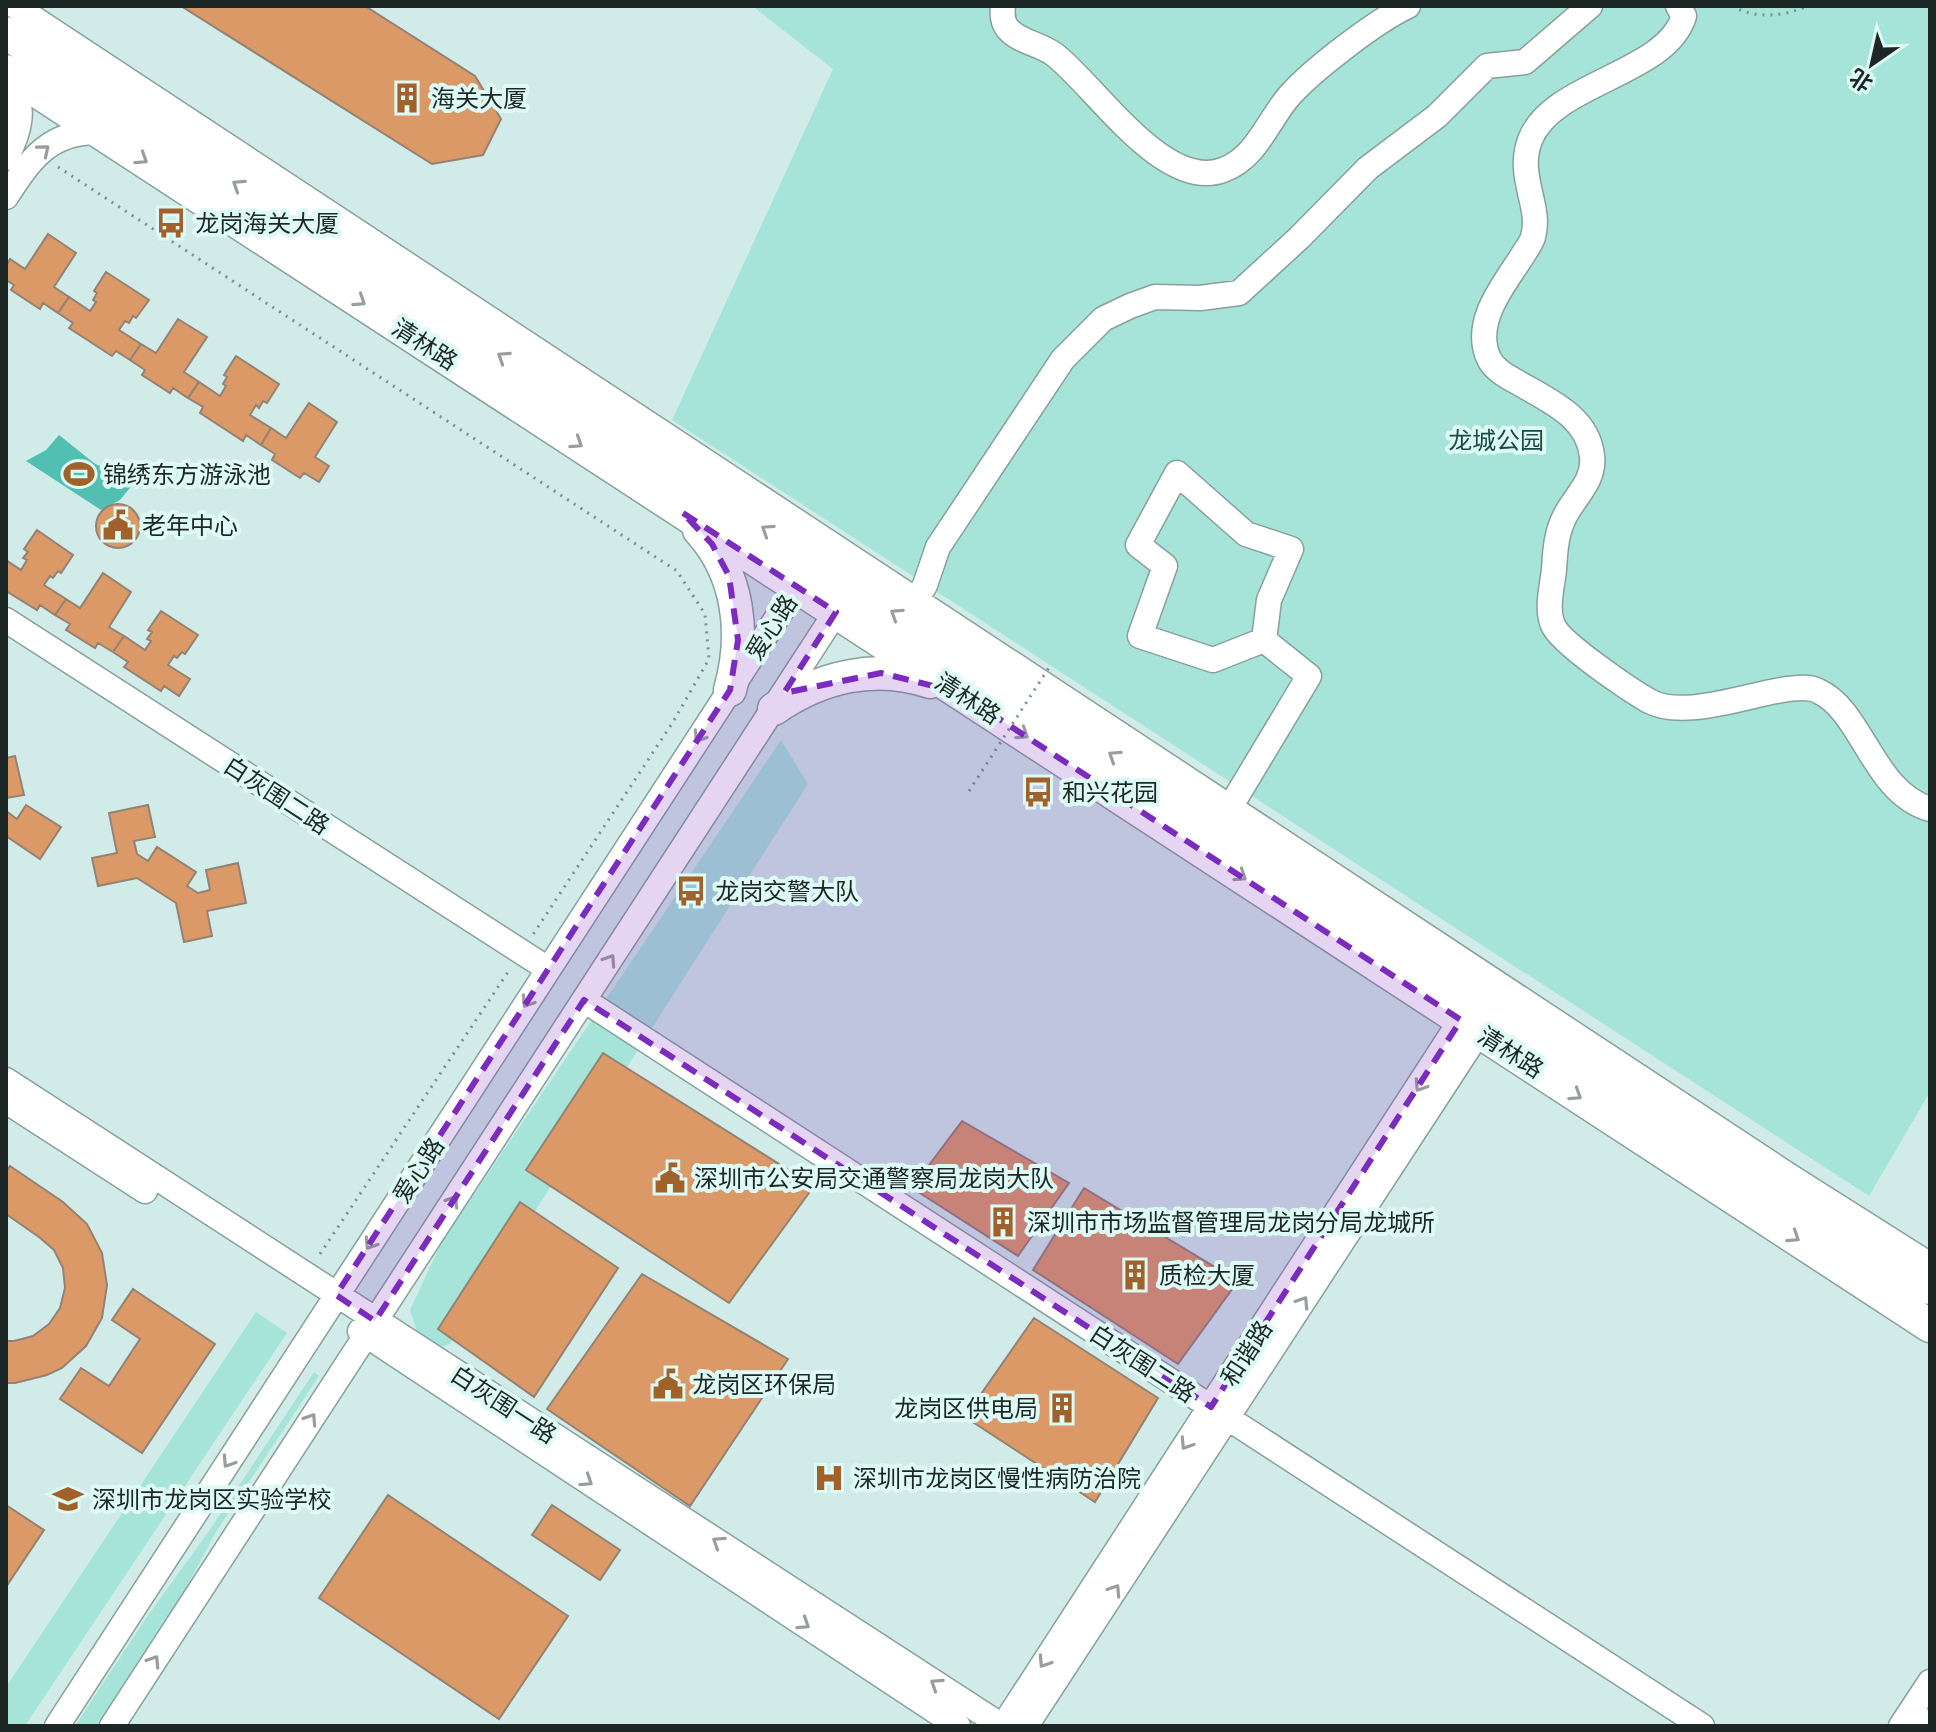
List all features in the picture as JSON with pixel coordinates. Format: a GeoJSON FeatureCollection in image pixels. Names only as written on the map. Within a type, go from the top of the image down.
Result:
{"type":"FeatureCollection","features":[{"type":"Feature","properties":{"kind":"main road","name":"清林路"},"geometry":{"type":"LineString","coordinates":[[6,33],[833,573],[1225,816],[1930,1288]]}},
{"type":"Feature","properties":{"kind":"main road","name":"清林路"},"geometry":{"type":"LineString","coordinates":[[7,71],[1930,1326]]}},
{"type":"Feature","properties":{"kind":"main road"},"geometry":{"type":"LineString","coordinates":[[683,513],[712,544],[729,576],[738,640],[737,665],[730,690]]}},
{"type":"Feature","properties":{"kind":"main road"},"geometry":{"type":"LineString","coordinates":[[774,709],[796,693],[823,682],[859,675],[881,673],[916,677],[958,692]]}},
{"type":"Feature","properties":{"kind":"street"},"geometry":{"type":"LineString","coordinates":[[15,6],[917,599],[1225,816],[1930,1265]]}},
{"type":"Feature","properties":{"kind":"street"},"geometry":{"type":"LineString","coordinates":[[1003,6],[1003,20],[1008,30],[1059,58],[1139,138],[1185,169],[1208,174],[1228,168],[1245,157],[1301,84],[1379,24],[1408,6]]}},
{"type":"Feature","properties":{"kind":"street"},"geometry":{"type":"LineString","coordinates":[[917,599],[938,547],[1063,359],[1103,319],[1155,297],[1200,298],[1239,293],[1368,168],[1437,116],[1487,66],[1525,62],[1590,6]]}},
{"type":"Feature","properties":{"kind":"street"},"geometry":{"type":"LineString","coordinates":[[1678,6],[1684,16],[1681,27],[1652,54],[1574,96],[1547,114],[1537,125],[1525,157],[1526,181],[1533,212],[1533,239],[1490,307],[1485,321],[1486,349],[1495,367],[1570,414],[1586,434],[1592,456],[1591,475],[1563,519],[1558,536],[1550,605],[1553,627],[1606,670],[1664,707],[1690,708],[1771,691],[1817,690],[1840,709],[1894,786],[1907,798],[1930,809]]}},
{"type":"Feature","properties":{"kind":"street"},"geometry":{"type":"LineString","coordinates":[[6,158],[21,114],[19,93],[7,71]]}},
{"type":"Feature","properties":{"kind":"street"},"geometry":{"type":"LineString","coordinates":[[6,197],[38,154],[57,139],[77,131],[100,132]]}},
{"type":"Feature","properties":{"kind":"street"},"geometry":{"type":"LineString","coordinates":[[1177,473],[1246,534],[1291,549],[1269,600],[1264,640],[1213,660],[1140,636],[1165,566],[1138,545],[1177,473]]}},
{"type":"Feature","properties":{"kind":"street","name":"爱心路"},"geometry":{"type":"LineString","coordinates":[[57,1726],[797,587],[833,573],[836,612],[112,1726]]}},
{"type":"Feature","properties":{"kind":"street","name":"白灰围二路"},"geometry":{"type":"LineString","coordinates":[[6,620],[548,969]]}},
{"type":"Feature","properties":{"kind":"street"},"geometry":{"type":"LineString","coordinates":[[1225,816],[1309,676],[1264,640]]}},
{"type":"Feature","properties":{"kind":"street","name":"白灰围二路"},"geometry":{"type":"LineString","coordinates":[[584,1000],[1702,1726]]}},
{"type":"Feature","properties":{"kind":"street","name":"和谐路"},"geometry":{"type":"LineString","coordinates":[[1026,1726],[1219,1412],[1470,1026]]}},
{"type":"Feature","properties":{"kind":"street","name":"白灰围一路"},"geometry":{"type":"LineString","coordinates":[[6,1080],[958,1726]]}},
{"type":"Feature","properties":{"kind":"street","name":"白灰围一路"},"geometry":{"type":"LineString","coordinates":[[6,1101],[332,1302]]}},
{"type":"Feature","properties":{"kind":"street","name":"白灰围一路"},"geometry":{"type":"LineString","coordinates":[[371,1328],[1002,1726]]}},
{"type":"Feature","properties":{"kind":"street","name":"和谐路"},"geometry":{"type":"LineString","coordinates":[[1002,1726],[1219,1412]]}},
{"type":"Feature","properties":{"kind":"street"},"geometry":{"type":"LineString","coordinates":[[1901,1726],[1930,1682]]}},
{"type":"Feature","properties":{"kind":"street"},"geometry":{"type":"LineString","coordinates":[[1926,1726],[1930,1721]]}},
{"type":"Feature","properties":{"kind":"path"},"geometry":{"type":"LineString","coordinates":[[1732,6],[1743,13],[1769,16],[1794,12],[1807,6]]}},
{"type":"Feature","properties":{"kind":"path"},"geometry":{"type":"LineString","coordinates":[[38,154],[677,571],[705,614],[709,659],[673,722],[320,1254]]}},
{"type":"Feature","properties":{"kind":"path"},"geometry":{"type":"LineString","coordinates":[[969,791],[1050,666]]}},
{"type":"Feature","properties":{"kind":"highlighted area"},"geometry":{"type":"Polygon","coordinates":[[[683,513],[836,612],[784,693],[881,673],[958,692],[1461,1020],[1211,1407],[584,1000],[375,1321],[336,1295],[730,690],[738,640],[729,576],[712,544],[683,513]]]}},
{"type":"Feature","properties":{"kind":"green space","name":"龙城公园"},"geometry":{"type":"Polygon","coordinates":[[[752,6],[1930,6],[1930,1092],[1869,1196],[672,420],[833,69],[752,6]]]}},
{"type":"Feature","properties":{"kind":"green space"},"geometry":{"type":"Polygon","coordinates":[[[781,740],[808,784],[450,1344],[424,1353],[410,1310],[441,1243],[781,740]]]}},
{"type":"Feature","properties":{"kind":"green space"},"geometry":{"type":"Polygon","coordinates":[[[256,1312],[287,1333],[25,1726],[6,1726],[6,1687],[256,1312]]]}},
{"type":"Feature","properties":{"kind":"green space"},"geometry":{"type":"Polygon","coordinates":[[[314,1372],[319,1376],[216,1532],[178,1603],[97,1726],[75,1726],[146,1618],[209,1531],[314,1372]]]}},
{"type":"Feature","properties":{"kind":"shaded area","name":"锦绣东方游泳池"},"geometry":{"type":"Polygon","coordinates":[[[59,435],[94,463],[133,484],[120,500],[101,510],[26,461],[46,450],[59,435]]]}},
{"type":"Feature","properties":{"kind":"building","name":"海关大厦"},"geometry":{"type":"Polygon","coordinates":[[[181,6],[365,6],[475,76],[501,119],[483,155],[432,164],[181,6]]]}},
{"type":"Feature","properties":{"kind":"building"},"geometry":{"type":"Polygon","coordinates":[[[48,234],[76,253],[54,287],[69,297],[58,313],[43,303],[40,309],[11,290],[14,285],[6,280],[6,266],[10,259],[25,269],[48,234]]]}},
{"type":"Feature","properties":{"kind":"building"},"geometry":{"type":"Polygon","coordinates":[[[106,272],[149,300],[136,318],[133,316],[129,323],[125,321],[119,330],[141,344],[130,360],[116,351],[112,356],[69,328],[73,323],[58,313],[69,297],[90,311],[96,302],[93,300],[97,293],[94,291],[106,272]]]}},
{"type":"Feature","properties":{"kind":"building"},"geometry":{"type":"Polygon","coordinates":[[[178,319],[207,337],[184,372],[199,382],[188,398],[173,388],[170,393],[142,375],[145,370],[130,360],[141,344],[156,353],[178,319]]]}},
{"type":"Feature","properties":{"kind":"building"},"geometry":{"type":"Polygon","coordinates":[[[236,356],[279,384],[267,403],[263,401],[259,408],[256,405],[250,415],[271,428],[261,445],[246,435],[243,441],[200,413],[203,407],[188,398],[199,382],[220,396],[226,386],[223,384],[227,377],[224,375],[236,356]]]}},
{"type":"Feature","properties":{"kind":"building"},"geometry":{"type":"Polygon","coordinates":[[[309,403],[337,422],[315,457],[329,466],[319,482],[304,473],[300,478],[272,460],[275,454],[261,445],[271,428],[286,438],[309,403]]]}},
{"type":"Feature","properties":{"kind":"building","name":"老年中心"},"geometry":{"type":"Polygon","coordinates":[[[118,504],[134,510],[140,526],[134,542],[118,548],[102,542],[96,526],[102,510],[118,504]]]}},
{"type":"Feature","properties":{"kind":"building"},"geometry":{"type":"Polygon","coordinates":[[[37,530],[73,555],[61,573],[58,571],[53,578],[50,576],[44,585],[66,599],[55,615],[40,605],[37,610],[6,591],[6,560],[21,570],[27,560],[23,558],[28,552],[24,549],[37,530]]]}},
{"type":"Feature","properties":{"kind":"building"},"geometry":{"type":"Polygon","coordinates":[[[103,573],[131,592],[109,627],[124,636],[113,652],[98,643],[95,648],[66,630],[70,624],[55,615],[66,599],[80,608],[103,573]]]}},
{"type":"Feature","properties":{"kind":"building"},"geometry":{"type":"Polygon","coordinates":[[[161,611],[198,635],[185,654],[182,652],[177,658],[174,656],[168,665],[190,679],[179,696],[164,686],[161,691],[124,667],[128,662],[113,652],[124,636],[145,650],[151,641],[147,639],[152,632],[148,630],[161,611]]]}},
{"type":"Feature","properties":{"kind":"building"},"geometry":{"type":"Polygon","coordinates":[[[15,756],[24,795],[6,798],[6,758],[15,756]]]}},
{"type":"Feature","properties":{"kind":"building"},"geometry":{"type":"Polygon","coordinates":[[[26,805],[61,827],[40,859],[6,836],[6,811],[17,819],[26,805]]]}},
{"type":"Feature","properties":{"kind":"building"},"geometry":{"type":"Polygon","coordinates":[[[148,805],[155,837],[134,841],[137,854],[148,861],[157,847],[196,872],[187,886],[198,893],[210,890],[206,870],[238,863],[246,903],[207,911],[212,936],[184,942],[176,903],[137,878],[98,886],[92,858],[117,853],[109,813],[148,805]]]}},
{"type":"Feature","properties":{"kind":"building","name":"深圳市公安局交通警察局龙岗大队"},"geometry":{"type":"Polygon","coordinates":[[[603,1053],[814,1186],[729,1303],[526,1170],[603,1053]]]}},
{"type":"Feature","properties":{"kind":"building","name":"深圳市市场监督管理局龙岗分局龙城所"},"geometry":{"type":"Polygon","coordinates":[[[962,1121],[1069,1183],[1018,1256],[912,1188],[962,1121]]]}},
{"type":"Feature","properties":{"kind":"building"},"geometry":{"type":"Polygon","coordinates":[[[10,1166],[63,1202],[87,1224],[102,1253],[107,1285],[102,1318],[86,1346],[62,1368],[15,1383],[6,1383],[6,1341],[33,1336],[49,1324],[60,1308],[65,1288],[63,1268],[54,1250],[6,1214],[6,1172],[10,1166]]]}},
{"type":"Feature","properties":{"kind":"building","name":"质检大厦"},"geometry":{"type":"Polygon","coordinates":[[[1084,1188],[1238,1281],[1178,1364],[1033,1270],[1084,1188]]]}},
{"type":"Feature","properties":{"kind":"building"},"geometry":{"type":"Polygon","coordinates":[[[520,1202],[618,1268],[534,1397],[438,1329],[520,1202]]]}},
{"type":"Feature","properties":{"kind":"building","name":"龙岗区环保局"},"geometry":{"type":"Polygon","coordinates":[[[642,1274],[788,1359],[690,1506],[547,1409],[642,1274]]]}},
{"type":"Feature","properties":{"kind":"building"},"geometry":{"type":"Polygon","coordinates":[[[133,1289],[215,1344],[142,1453],[60,1399],[81,1368],[109,1386],[140,1339],[112,1320],[133,1289]]]}},
{"type":"Feature","properties":{"kind":"building","name":"龙岗区供电局"},"geometry":{"type":"Polygon","coordinates":[[[1034,1318],[1158,1398],[1095,1502],[965,1417],[1034,1318]]]}},
{"type":"Feature","properties":{"kind":"building"},"geometry":{"type":"Polygon","coordinates":[[[388,1495],[568,1616],[499,1719],[319,1598],[388,1495]]]}},
{"type":"Feature","properties":{"kind":"building"},"geometry":{"type":"Polygon","coordinates":[[[6,1505],[44,1530],[6,1587],[6,1505]]]}},
{"type":"Feature","properties":{"kind":"building"},"geometry":{"type":"Polygon","coordinates":[[[552,1505],[620,1550],[600,1580],[532,1535],[552,1505]]]}},
{"type":"Feature","properties":{"kind":"place","name":"海关大厦"},"geometry":{"type":"Point","coordinates":[407,98]}},
{"type":"Feature","properties":{"kind":"place","name":"龙岗海关大厦"},"geometry":{"type":"Point","coordinates":[171,223]}},
{"type":"Feature","properties":{"kind":"place","name":"锦绣东方游泳池"},"geometry":{"type":"Point","coordinates":[79,474]}},
{"type":"Feature","properties":{"kind":"place","name":"老年中心"},"geometry":{"type":"Point","coordinates":[118,525]}},
{"type":"Feature","properties":{"kind":"place","name":"和兴花园"},"geometry":{"type":"Point","coordinates":[1038,792]}},
{"type":"Feature","properties":{"kind":"place","name":"龙岗交警大队"},"geometry":{"type":"Point","coordinates":[691,891]}},
{"type":"Feature","properties":{"kind":"place","name":"深圳市公安局交通警察局龙岗大队"},"geometry":{"type":"Point","coordinates":[670,1178]}},
{"type":"Feature","properties":{"kind":"place","name":"深圳市市场监督管理局龙岗分局龙城所"},"geometry":{"type":"Point","coordinates":[1003,1222]}},
{"type":"Feature","properties":{"kind":"place","name":"质检大厦"},"geometry":{"type":"Point","coordinates":[1135,1275]}},
{"type":"Feature","properties":{"kind":"place","name":"龙岗区环保局"},"geometry":{"type":"Point","coordinates":[668,1384]}},
{"type":"Feature","properties":{"kind":"place","name":"龙岗区供电局"},"geometry":{"type":"Point","coordinates":[1062,1408]}},
{"type":"Feature","properties":{"kind":"place","name":"深圳市龙岗区慢性病防治院"},"geometry":{"type":"Point","coordinates":[829,1478]}},
{"type":"Feature","properties":{"kind":"place","name":"深圳市龙岗区实验学校"},"geometry":{"type":"Point","coordinates":[68,1499]}}]}
